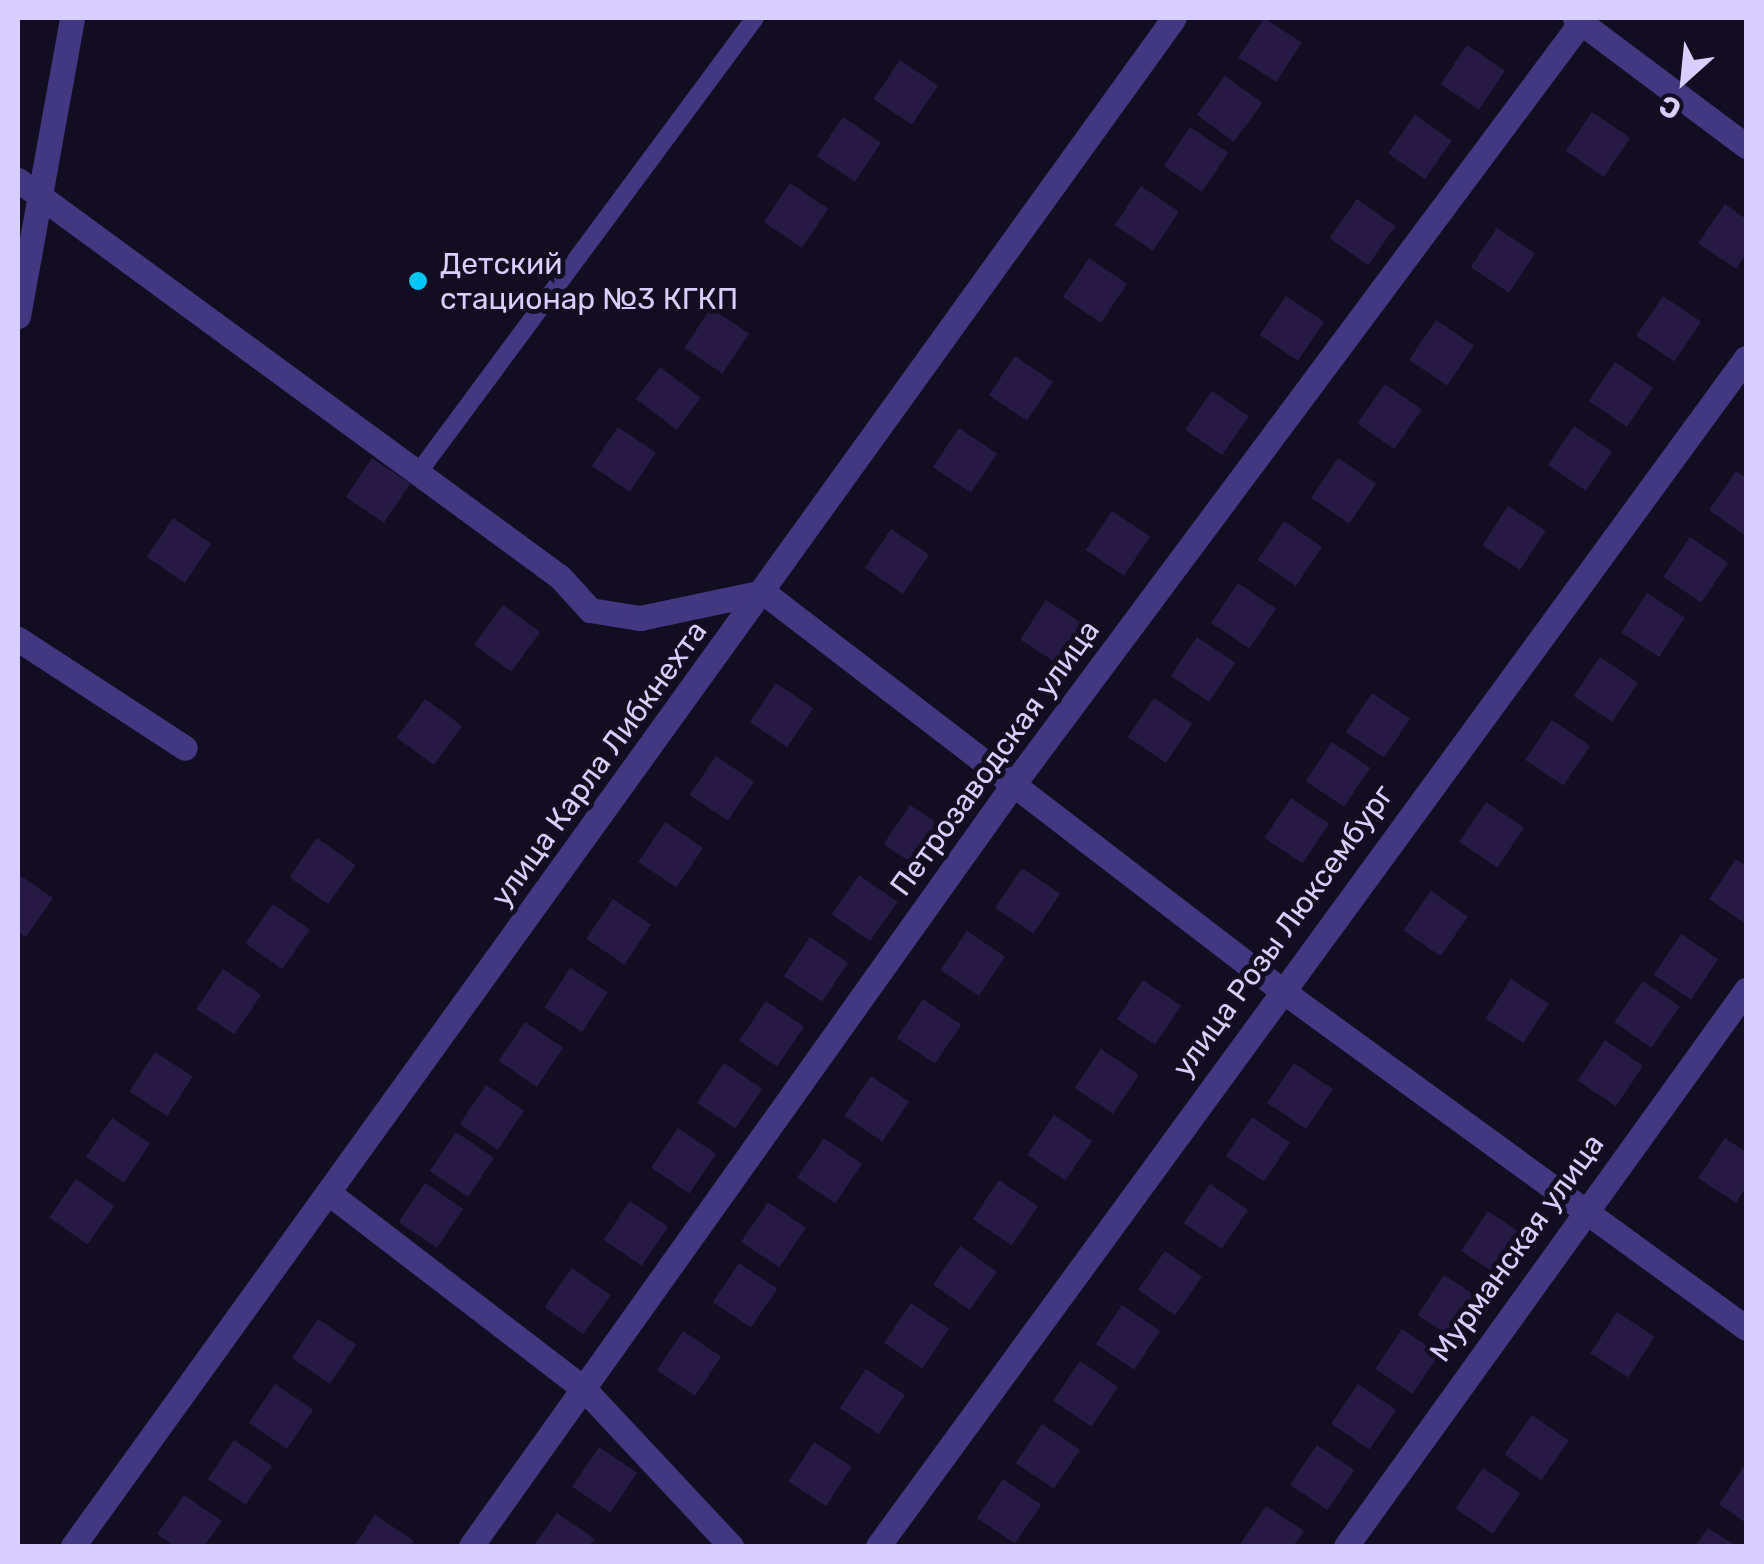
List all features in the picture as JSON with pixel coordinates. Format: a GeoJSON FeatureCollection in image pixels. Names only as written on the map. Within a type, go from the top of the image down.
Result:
{"type":"FeatureCollection","features":[{"type":"Feature","properties":{"kind":"street"},"geometry":{"type":"LineString","coordinates":[[18,316],[72,18]]}},
{"type":"Feature","properties":{"kind":"street","name":"улица Карла Либкнехта"},"geometry":{"type":"LineString","coordinates":[[73,1546],[1174,18]]}},
{"type":"Feature","properties":{"kind":"street"},"geometry":{"type":"LineString","coordinates":[[1580,19],[1746,146]]}},
{"type":"Feature","properties":{"kind":"street","name":"Петрозаводская улица"},"geometry":{"type":"LineString","coordinates":[[471,1546],[1015,782],[1580,19]]}},
{"type":"Feature","properties":{"kind":"street"},"geometry":{"type":"LineString","coordinates":[[18,180],[560,578],[590,610],[640,618],[763,592],[1280,989],[1580,1212],[1746,1328]]}},
{"type":"Feature","properties":{"kind":"street","name":"улица Розы Люксембург"},"geometry":{"type":"LineString","coordinates":[[878,1546],[1280,989],[1746,358]]}},
{"type":"Feature","properties":{"kind":"street"},"geometry":{"type":"LineString","coordinates":[[18,638],[186,748]]}},
{"type":"Feature","properties":{"kind":"street","name":"Мурманская улица"},"geometry":{"type":"LineString","coordinates":[[1346,1546],[1580,1212],[1746,990]]}},
{"type":"Feature","properties":{"kind":"street"},"geometry":{"type":"LineString","coordinates":[[330,1194],[585,1390],[731,1546]]}},
{"type":"Feature","properties":{"kind":"lane"},"geometry":{"type":"LineString","coordinates":[[418,473],[754,18]]}},
{"type":"Feature","properties":{"kind":"building"},"geometry":{"type":"Polygon","coordinates":[[[1264,18],[1302,43],[1276,82],[1238,57],[1264,18]]]}},
{"type":"Feature","properties":{"kind":"building"},"geometry":{"type":"Polygon","coordinates":[[[1467,45],[1505,71],[1479,110],[1441,84],[1467,45]]]}},
{"type":"Feature","properties":{"kind":"building"},"geometry":{"type":"Polygon","coordinates":[[[900,60],[938,86],[912,125],[874,99],[900,60]]]}},
{"type":"Feature","properties":{"kind":"building"},"geometry":{"type":"Polygon","coordinates":[[[1225,76],[1262,103],[1234,142],[1197,115],[1225,76]]]}},
{"type":"Feature","properties":{"kind":"building"},"geometry":{"type":"Polygon","coordinates":[[[1592,112],[1630,138],[1604,177],[1566,151],[1592,112]]]}},
{"type":"Feature","properties":{"kind":"building"},"geometry":{"type":"Polygon","coordinates":[[[1415,115],[1452,141],[1425,179],[1388,154],[1415,115]]]}},
{"type":"Feature","properties":{"kind":"building"},"geometry":{"type":"Polygon","coordinates":[[[843,117],[881,143],[855,182],[817,156],[843,117]]]}},
{"type":"Feature","properties":{"kind":"building"},"geometry":{"type":"Polygon","coordinates":[[[1190,127],[1228,153],[1202,192],[1164,166],[1190,127]]]}},
{"type":"Feature","properties":{"kind":"building"},"geometry":{"type":"Polygon","coordinates":[[[790,183],[828,209],[802,248],[764,222],[790,183]]]}},
{"type":"Feature","properties":{"kind":"building"},"geometry":{"type":"Polygon","coordinates":[[[1141,186],[1179,212],[1153,251],[1115,225],[1141,186]]]}},
{"type":"Feature","properties":{"kind":"building"},"geometry":{"type":"Polygon","coordinates":[[[1357,199],[1396,226],[1368,265],[1329,238],[1357,199]]]}},
{"type":"Feature","properties":{"kind":"building"},"geometry":{"type":"Polygon","coordinates":[[[1725,204],[1746,219],[1746,254],[1736,269],[1698,243],[1725,204]]]}},
{"type":"Feature","properties":{"kind":"building"},"geometry":{"type":"Polygon","coordinates":[[[1497,228],[1535,254],[1509,293],[1471,267],[1497,228]]]}},
{"type":"Feature","properties":{"kind":"building"},"geometry":{"type":"Polygon","coordinates":[[[1089,258],[1127,284],[1101,323],[1063,297],[1089,258]]]}},
{"type":"Feature","properties":{"kind":"building"},"geometry":{"type":"Polygon","coordinates":[[[1286,296],[1324,322],[1298,361],[1260,335],[1286,296]]]}},
{"type":"Feature","properties":{"kind":"building"},"geometry":{"type":"Polygon","coordinates":[[[1663,296],[1701,322],[1674,362],[1636,336],[1663,296]]]}},
{"type":"Feature","properties":{"kind":"building"},"geometry":{"type":"Polygon","coordinates":[[[711,308],[749,334],[722,374],[684,348],[711,308]]]}},
{"type":"Feature","properties":{"kind":"building"},"geometry":{"type":"Polygon","coordinates":[[[1436,320],[1474,346],[1447,386],[1409,360],[1436,320]]]}},
{"type":"Feature","properties":{"kind":"building"},"geometry":{"type":"Polygon","coordinates":[[[1015,356],[1053,382],[1027,421],[989,395],[1015,356]]]}},
{"type":"Feature","properties":{"kind":"building"},"geometry":{"type":"Polygon","coordinates":[[[1615,362],[1653,388],[1627,427],[1589,401],[1615,362]]]}},
{"type":"Feature","properties":{"kind":"building"},"geometry":{"type":"Polygon","coordinates":[[[660,367],[701,398],[677,430],[636,399],[660,367]]]}},
{"type":"Feature","properties":{"kind":"building"},"geometry":{"type":"Polygon","coordinates":[[[1385,384],[1422,410],[1394,449],[1357,423],[1385,384]]]}},
{"type":"Feature","properties":{"kind":"building"},"geometry":{"type":"Polygon","coordinates":[[[1212,391],[1249,417],[1222,455],[1185,430],[1212,391]]]}},
{"type":"Feature","properties":{"kind":"building"},"geometry":{"type":"Polygon","coordinates":[[[1574,426],[1612,452],[1586,491],[1548,465],[1574,426]]]}},
{"type":"Feature","properties":{"kind":"building"},"geometry":{"type":"Polygon","coordinates":[[[618,427],[656,453],[630,492],[592,466],[618,427]]]}},
{"type":"Feature","properties":{"kind":"building"},"geometry":{"type":"Polygon","coordinates":[[[959,428],[997,454],[971,493],[933,467],[959,428]]]}},
{"type":"Feature","properties":{"kind":"building"},"geometry":{"type":"Polygon","coordinates":[[[372,458],[410,484],[384,523],[346,497],[372,458]]]}},
{"type":"Feature","properties":{"kind":"building"},"geometry":{"type":"Polygon","coordinates":[[[1338,458],[1376,484],[1349,524],[1311,498],[1338,458]]]}},
{"type":"Feature","properties":{"kind":"building"},"geometry":{"type":"Polygon","coordinates":[[[1736,471],[1746,478],[1746,536],[1709,510],[1736,471]]]}},
{"type":"Feature","properties":{"kind":"building"},"geometry":{"type":"Polygon","coordinates":[[[1508,506],[1546,531],[1520,570],[1482,545],[1508,506]]]}},
{"type":"Feature","properties":{"kind":"building"},"geometry":{"type":"Polygon","coordinates":[[[1112,511],[1150,537],[1124,576],[1086,550],[1112,511]]]}},
{"type":"Feature","properties":{"kind":"building"},"geometry":{"type":"Polygon","coordinates":[[[173,518],[211,544],[185,583],[147,557],[173,518]]]}},
{"type":"Feature","properties":{"kind":"building"},"geometry":{"type":"Polygon","coordinates":[[[1284,521],[1322,547],[1296,586],[1258,560],[1284,521]]]}},
{"type":"Feature","properties":{"kind":"building"},"geometry":{"type":"Polygon","coordinates":[[[891,529],[929,555],[903,594],[865,568],[891,529]]]}},
{"type":"Feature","properties":{"kind":"building"},"geometry":{"type":"Polygon","coordinates":[[[1690,537],[1728,563],[1701,603],[1663,577],[1690,537]]]}},
{"type":"Feature","properties":{"kind":"building"},"geometry":{"type":"Polygon","coordinates":[[[1238,583],[1276,609],[1249,649],[1211,623],[1238,583]]]}},
{"type":"Feature","properties":{"kind":"building"},"geometry":{"type":"Polygon","coordinates":[[[1647,593],[1685,618],[1659,657],[1621,632],[1647,593]]]}},
{"type":"Feature","properties":{"kind":"building"},"geometry":{"type":"Polygon","coordinates":[[[1046,600],[1084,625],[1058,664],[1020,639],[1046,600]]]}},
{"type":"Feature","properties":{"kind":"building"},"geometry":{"type":"Polygon","coordinates":[[[503,605],[540,632],[511,672],[474,645],[503,605]]]}},
{"type":"Feature","properties":{"kind":"building"},"geometry":{"type":"Polygon","coordinates":[[[1197,637],[1235,663],[1209,702],[1171,676],[1197,637]]]}},
{"type":"Feature","properties":{"kind":"building"},"geometry":{"type":"Polygon","coordinates":[[[1600,657],[1638,683],[1612,722],[1574,696],[1600,657]]]}},
{"type":"Feature","properties":{"kind":"building"},"geometry":{"type":"Polygon","coordinates":[[[776,683],[813,708],[787,747],[750,722],[776,683]]]}},
{"type":"Feature","properties":{"kind":"building"},"geometry":{"type":"Polygon","coordinates":[[[1372,693],[1410,719],[1384,758],[1346,732],[1372,693]]]}},
{"type":"Feature","properties":{"kind":"building"},"geometry":{"type":"Polygon","coordinates":[[[1154,698],[1192,724],[1166,763],[1128,737],[1154,698]]]}},
{"type":"Feature","properties":{"kind":"building"},"geometry":{"type":"Polygon","coordinates":[[[425,699],[462,726],[434,765],[397,738],[425,699]]]}},
{"type":"Feature","properties":{"kind":"building"},"geometry":{"type":"Polygon","coordinates":[[[1552,720],[1590,746],[1563,786],[1525,760],[1552,720]]]}},
{"type":"Feature","properties":{"kind":"building"},"geometry":{"type":"Polygon","coordinates":[[[1332,742],[1370,768],[1344,807],[1306,781],[1332,742]]]}},
{"type":"Feature","properties":{"kind":"building"},"geometry":{"type":"Polygon","coordinates":[[[716,756],[754,782],[728,821],[690,795],[716,756]]]}},
{"type":"Feature","properties":{"kind":"building"},"geometry":{"type":"Polygon","coordinates":[[[1291,798],[1329,824],[1302,864],[1264,838],[1291,798]]]}},
{"type":"Feature","properties":{"kind":"building"},"geometry":{"type":"Polygon","coordinates":[[[1486,802],[1524,828],[1497,868],[1459,842],[1486,802]]]}},
{"type":"Feature","properties":{"kind":"building"},"geometry":{"type":"Polygon","coordinates":[[[910,805],[948,831],[922,870],[884,844],[910,805]]]}},
{"type":"Feature","properties":{"kind":"building"},"geometry":{"type":"Polygon","coordinates":[[[665,822],[703,848],[676,888],[638,862],[665,822]]]}},
{"type":"Feature","properties":{"kind":"building"},"geometry":{"type":"Polygon","coordinates":[[[317,838],[356,865],[328,904],[289,877],[317,838]]]}},
{"type":"Feature","properties":{"kind":"building"},"geometry":{"type":"Polygon","coordinates":[[[1736,859],[1746,866],[1746,924],[1709,899],[1736,859]]]}},
{"type":"Feature","properties":{"kind":"building"},"geometry":{"type":"Polygon","coordinates":[[[1022,868],[1060,894],[1033,934],[995,908],[1022,868]]]}},
{"type":"Feature","properties":{"kind":"building"},"geometry":{"type":"Polygon","coordinates":[[[18,874],[53,898],[26,937],[18,932],[18,874]]]}},
{"type":"Feature","properties":{"kind":"building"},"geometry":{"type":"Polygon","coordinates":[[[859,875],[898,902],[870,941],[831,914],[859,875]]]}},
{"type":"Feature","properties":{"kind":"building"},"geometry":{"type":"Polygon","coordinates":[[[1431,891],[1468,917],[1440,956],[1403,930],[1431,891]]]}},
{"type":"Feature","properties":{"kind":"building"},"geometry":{"type":"Polygon","coordinates":[[[613,899],[651,925],[624,965],[586,939],[613,899]]]}},
{"type":"Feature","properties":{"kind":"building"},"geometry":{"type":"Polygon","coordinates":[[[273,904],[310,930],[282,969],[245,943],[273,904]]]}},
{"type":"Feature","properties":{"kind":"building"},"geometry":{"type":"Polygon","coordinates":[[[967,931],[1005,957],[979,996],[941,970],[967,931]]]}},
{"type":"Feature","properties":{"kind":"building"},"geometry":{"type":"Polygon","coordinates":[[[1681,934],[1718,959],[1691,1000],[1654,975],[1681,934]]]}},
{"type":"Feature","properties":{"kind":"building"},"geometry":{"type":"Polygon","coordinates":[[[810,937],[848,963],[822,1002],[784,976],[810,937]]]}},
{"type":"Feature","properties":{"kind":"building"},"geometry":{"type":"Polygon","coordinates":[[[570,968],[608,993],[582,1032],[544,1007],[570,968]]]}},
{"type":"Feature","properties":{"kind":"building"},"geometry":{"type":"Polygon","coordinates":[[[223,969],[261,995],[234,1035],[196,1009],[223,969]]]}},
{"type":"Feature","properties":{"kind":"building"},"geometry":{"type":"Polygon","coordinates":[[[1511,979],[1549,1004],[1523,1043],[1485,1018],[1511,979]]]}},
{"type":"Feature","properties":{"kind":"building"},"geometry":{"type":"Polygon","coordinates":[[[1143,980],[1181,1006],[1155,1045],[1117,1019],[1143,980]]]}},
{"type":"Feature","properties":{"kind":"building"},"geometry":{"type":"Polygon","coordinates":[[[1643,981],[1680,1007],[1651,1048],[1614,1022],[1643,981]]]}},
{"type":"Feature","properties":{"kind":"building"},"geometry":{"type":"Polygon","coordinates":[[[923,999],[961,1025],[935,1064],[897,1038],[923,999]]]}},
{"type":"Feature","properties":{"kind":"building"},"geometry":{"type":"Polygon","coordinates":[[[766,1001],[804,1027],[777,1067],[739,1041],[766,1001]]]}},
{"type":"Feature","properties":{"kind":"building"},"geometry":{"type":"Polygon","coordinates":[[[525,1022],[563,1048],[537,1087],[499,1061],[525,1022]]]}},
{"type":"Feature","properties":{"kind":"building"},"geometry":{"type":"Polygon","coordinates":[[[1605,1040],[1643,1066],[1616,1106],[1578,1081],[1605,1040]]]}},
{"type":"Feature","properties":{"kind":"building"},"geometry":{"type":"Polygon","coordinates":[[[1101,1049],[1139,1075],[1113,1114],[1075,1088],[1101,1049]]]}},
{"type":"Feature","properties":{"kind":"building"},"geometry":{"type":"Polygon","coordinates":[[[155,1052],[193,1077],[167,1116],[129,1091],[155,1052]]]}},
{"type":"Feature","properties":{"kind":"building"},"geometry":{"type":"Polygon","coordinates":[[[724,1063],[762,1089],[735,1129],[697,1103],[724,1063]]]}},
{"type":"Feature","properties":{"kind":"building"},"geometry":{"type":"Polygon","coordinates":[[[1294,1063],[1333,1089],[1306,1129],[1267,1103],[1294,1063]]]}},
{"type":"Feature","properties":{"kind":"building"},"geometry":{"type":"Polygon","coordinates":[[[871,1076],[909,1102],[882,1142],[844,1116],[871,1076]]]}},
{"type":"Feature","properties":{"kind":"building"},"geometry":{"type":"Polygon","coordinates":[[[486,1085],[524,1111],[498,1150],[460,1124],[486,1085]]]}},
{"type":"Feature","properties":{"kind":"building"},"geometry":{"type":"Polygon","coordinates":[[[1054,1115],[1092,1141],[1065,1181],[1027,1155],[1054,1115]]]}},
{"type":"Feature","properties":{"kind":"building"},"geometry":{"type":"Polygon","coordinates":[[[1252,1117],[1290,1143],[1264,1182],[1226,1156],[1252,1117]]]}},
{"type":"Feature","properties":{"kind":"building"},"geometry":{"type":"Polygon","coordinates":[[[112,1118],[150,1144],[124,1183],[86,1157],[112,1118]]]}},
{"type":"Feature","properties":{"kind":"building"},"geometry":{"type":"Polygon","coordinates":[[[678,1128],[716,1154],[689,1194],[651,1168],[678,1128]]]}},
{"type":"Feature","properties":{"kind":"building"},"geometry":{"type":"Polygon","coordinates":[[[456,1132],[494,1158],[468,1197],[430,1171],[456,1132]]]}},
{"type":"Feature","properties":{"kind":"building"},"geometry":{"type":"Polygon","coordinates":[[[824,1138],[862,1164],[835,1204],[797,1178],[824,1138]]]}},
{"type":"Feature","properties":{"kind":"building"},"geometry":{"type":"Polygon","coordinates":[[[1725,1138],[1746,1152],[1746,1187],[1736,1203],[1698,1178],[1725,1138]]]}},
{"type":"Feature","properties":{"kind":"building"},"geometry":{"type":"Polygon","coordinates":[[[76,1179],[115,1206],[88,1244],[49,1218],[76,1179]]]}},
{"type":"Feature","properties":{"kind":"building"},"geometry":{"type":"Polygon","coordinates":[[[999,1180],[1038,1206],[1012,1245],[973,1219],[999,1180]]]}},
{"type":"Feature","properties":{"kind":"building"},"geometry":{"type":"Polygon","coordinates":[[[425,1183],[463,1209],[437,1248],[399,1222],[425,1183]]]}},
{"type":"Feature","properties":{"kind":"building"},"geometry":{"type":"Polygon","coordinates":[[[1210,1184],[1248,1210],[1222,1249],[1184,1223],[1210,1184]]]}},
{"type":"Feature","properties":{"kind":"building"},"geometry":{"type":"Polygon","coordinates":[[[630,1201],[668,1227],[642,1266],[604,1240],[630,1201]]]}},
{"type":"Feature","properties":{"kind":"building"},"geometry":{"type":"Polygon","coordinates":[[[768,1202],[806,1228],[779,1268],[741,1242],[768,1202]]]}},
{"type":"Feature","properties":{"kind":"building"},"geometry":{"type":"Polygon","coordinates":[[[1488,1211],[1525,1236],[1498,1276],[1461,1251],[1488,1211]]]}},
{"type":"Feature","properties":{"kind":"building"},"geometry":{"type":"Polygon","coordinates":[[[960,1246],[997,1272],[970,1310],[933,1285],[960,1246]]]}},
{"type":"Feature","properties":{"kind":"building"},"geometry":{"type":"Polygon","coordinates":[[[1165,1251],[1202,1277],[1175,1315],[1138,1290],[1165,1251]]]}},
{"type":"Feature","properties":{"kind":"building"},"geometry":{"type":"Polygon","coordinates":[[[739,1263],[777,1289],[751,1328],[713,1302],[739,1263]]]}},
{"type":"Feature","properties":{"kind":"building"},"geometry":{"type":"Polygon","coordinates":[[[572,1268],[611,1295],[583,1334],[544,1307],[572,1268]]]}},
{"type":"Feature","properties":{"kind":"building"},"geometry":{"type":"Polygon","coordinates":[[[1444,1275],[1482,1300],[1456,1340],[1418,1315],[1444,1275]]]}},
{"type":"Feature","properties":{"kind":"building"},"geometry":{"type":"Polygon","coordinates":[[[911,1303],[949,1329],[922,1369],[884,1343],[911,1303]]]}},
{"type":"Feature","properties":{"kind":"building"},"geometry":{"type":"Polygon","coordinates":[[[1122,1305],[1160,1331],[1134,1370],[1096,1344],[1122,1305]]]}},
{"type":"Feature","properties":{"kind":"building"},"geometry":{"type":"Polygon","coordinates":[[[1617,1312],[1655,1337],[1628,1378],[1590,1353],[1617,1312]]]}},
{"type":"Feature","properties":{"kind":"building"},"geometry":{"type":"Polygon","coordinates":[[[318,1319],[356,1345],[330,1384],[292,1358],[318,1319]]]}},
{"type":"Feature","properties":{"kind":"building"},"geometry":{"type":"Polygon","coordinates":[[[1402,1329],[1439,1354],[1412,1394],[1375,1369],[1402,1329]]]}},
{"type":"Feature","properties":{"kind":"building"},"geometry":{"type":"Polygon","coordinates":[[[683,1331],[721,1357],[695,1396],[657,1370],[683,1331]]]}},
{"type":"Feature","properties":{"kind":"building"},"geometry":{"type":"Polygon","coordinates":[[[1080,1361],[1118,1387],[1091,1427],[1053,1401],[1080,1361]]]}},
{"type":"Feature","properties":{"kind":"building"},"geometry":{"type":"Polygon","coordinates":[[[866,1369],[905,1395],[879,1434],[840,1408],[866,1369]]]}},
{"type":"Feature","properties":{"kind":"building"},"geometry":{"type":"Polygon","coordinates":[[[275,1384],[313,1410],[287,1449],[249,1423],[275,1384]]]}},
{"type":"Feature","properties":{"kind":"building"},"geometry":{"type":"Polygon","coordinates":[[[1358,1384],[1396,1410],[1369,1450],[1331,1424],[1358,1384]]]}},
{"type":"Feature","properties":{"kind":"building"},"geometry":{"type":"Polygon","coordinates":[[[1532,1415],[1569,1441],[1541,1480],[1504,1454],[1532,1415]]]}},
{"type":"Feature","properties":{"kind":"building"},"geometry":{"type":"Polygon","coordinates":[[[1042,1424],[1080,1450],[1054,1489],[1016,1463],[1042,1424]]]}},
{"type":"Feature","properties":{"kind":"building"},"geometry":{"type":"Polygon","coordinates":[[[234,1440],[272,1466],[246,1505],[208,1479],[234,1440]]]}},
{"type":"Feature","properties":{"kind":"building"},"geometry":{"type":"Polygon","coordinates":[[[814,1442],[852,1467],[826,1506],[788,1481],[814,1442]]]}},
{"type":"Feature","properties":{"kind":"building"},"geometry":{"type":"Polygon","coordinates":[[[1317,1445],[1354,1470],[1327,1510],[1290,1485],[1317,1445]]]}},
{"type":"Feature","properties":{"kind":"building"},"geometry":{"type":"Polygon","coordinates":[[[599,1447],[637,1473],[610,1513],[572,1487],[599,1447]]]}},
{"type":"Feature","properties":{"kind":"building"},"geometry":{"type":"Polygon","coordinates":[[[1746,1463],[1746,1523],[1719,1504],[1746,1463]]]}},
{"type":"Feature","properties":{"kind":"building"},"geometry":{"type":"Polygon","coordinates":[[[1483,1468],[1520,1493],[1493,1534],[1456,1509],[1483,1468]]]}},
{"type":"Feature","properties":{"kind":"building"},"geometry":{"type":"Polygon","coordinates":[[[1003,1479],[1041,1505],[1015,1544],[977,1518],[1003,1479]]]}},
{"type":"Feature","properties":{"kind":"building"},"geometry":{"type":"Polygon","coordinates":[[[184,1495],[222,1521],[204,1546],[175,1546],[157,1534],[184,1495]]]}},
{"type":"Feature","properties":{"kind":"building"},"geometry":{"type":"Polygon","coordinates":[[[1266,1506],[1304,1531],[1293,1546],[1239,1546],[1266,1506]]]}},
{"type":"Feature","properties":{"kind":"building"},"geometry":{"type":"Polygon","coordinates":[[[557,1513],[595,1539],[589,1546],[533,1546],[557,1513]]]}},
{"type":"Feature","properties":{"kind":"building"},"geometry":{"type":"Polygon","coordinates":[[[375,1515],[414,1541],[410,1546],[354,1546],[375,1515]]]}},
{"type":"Feature","properties":{"kind":"building"},"geometry":{"type":"Polygon","coordinates":[[[1708,1528],[1736,1546],[1695,1546],[1708,1528]]]}},
{"type":"Feature","properties":{"kind":"place","name":"Детский стационар №3 КГКП"},"geometry":{"type":"Point","coordinates":[418,281]}}]}
